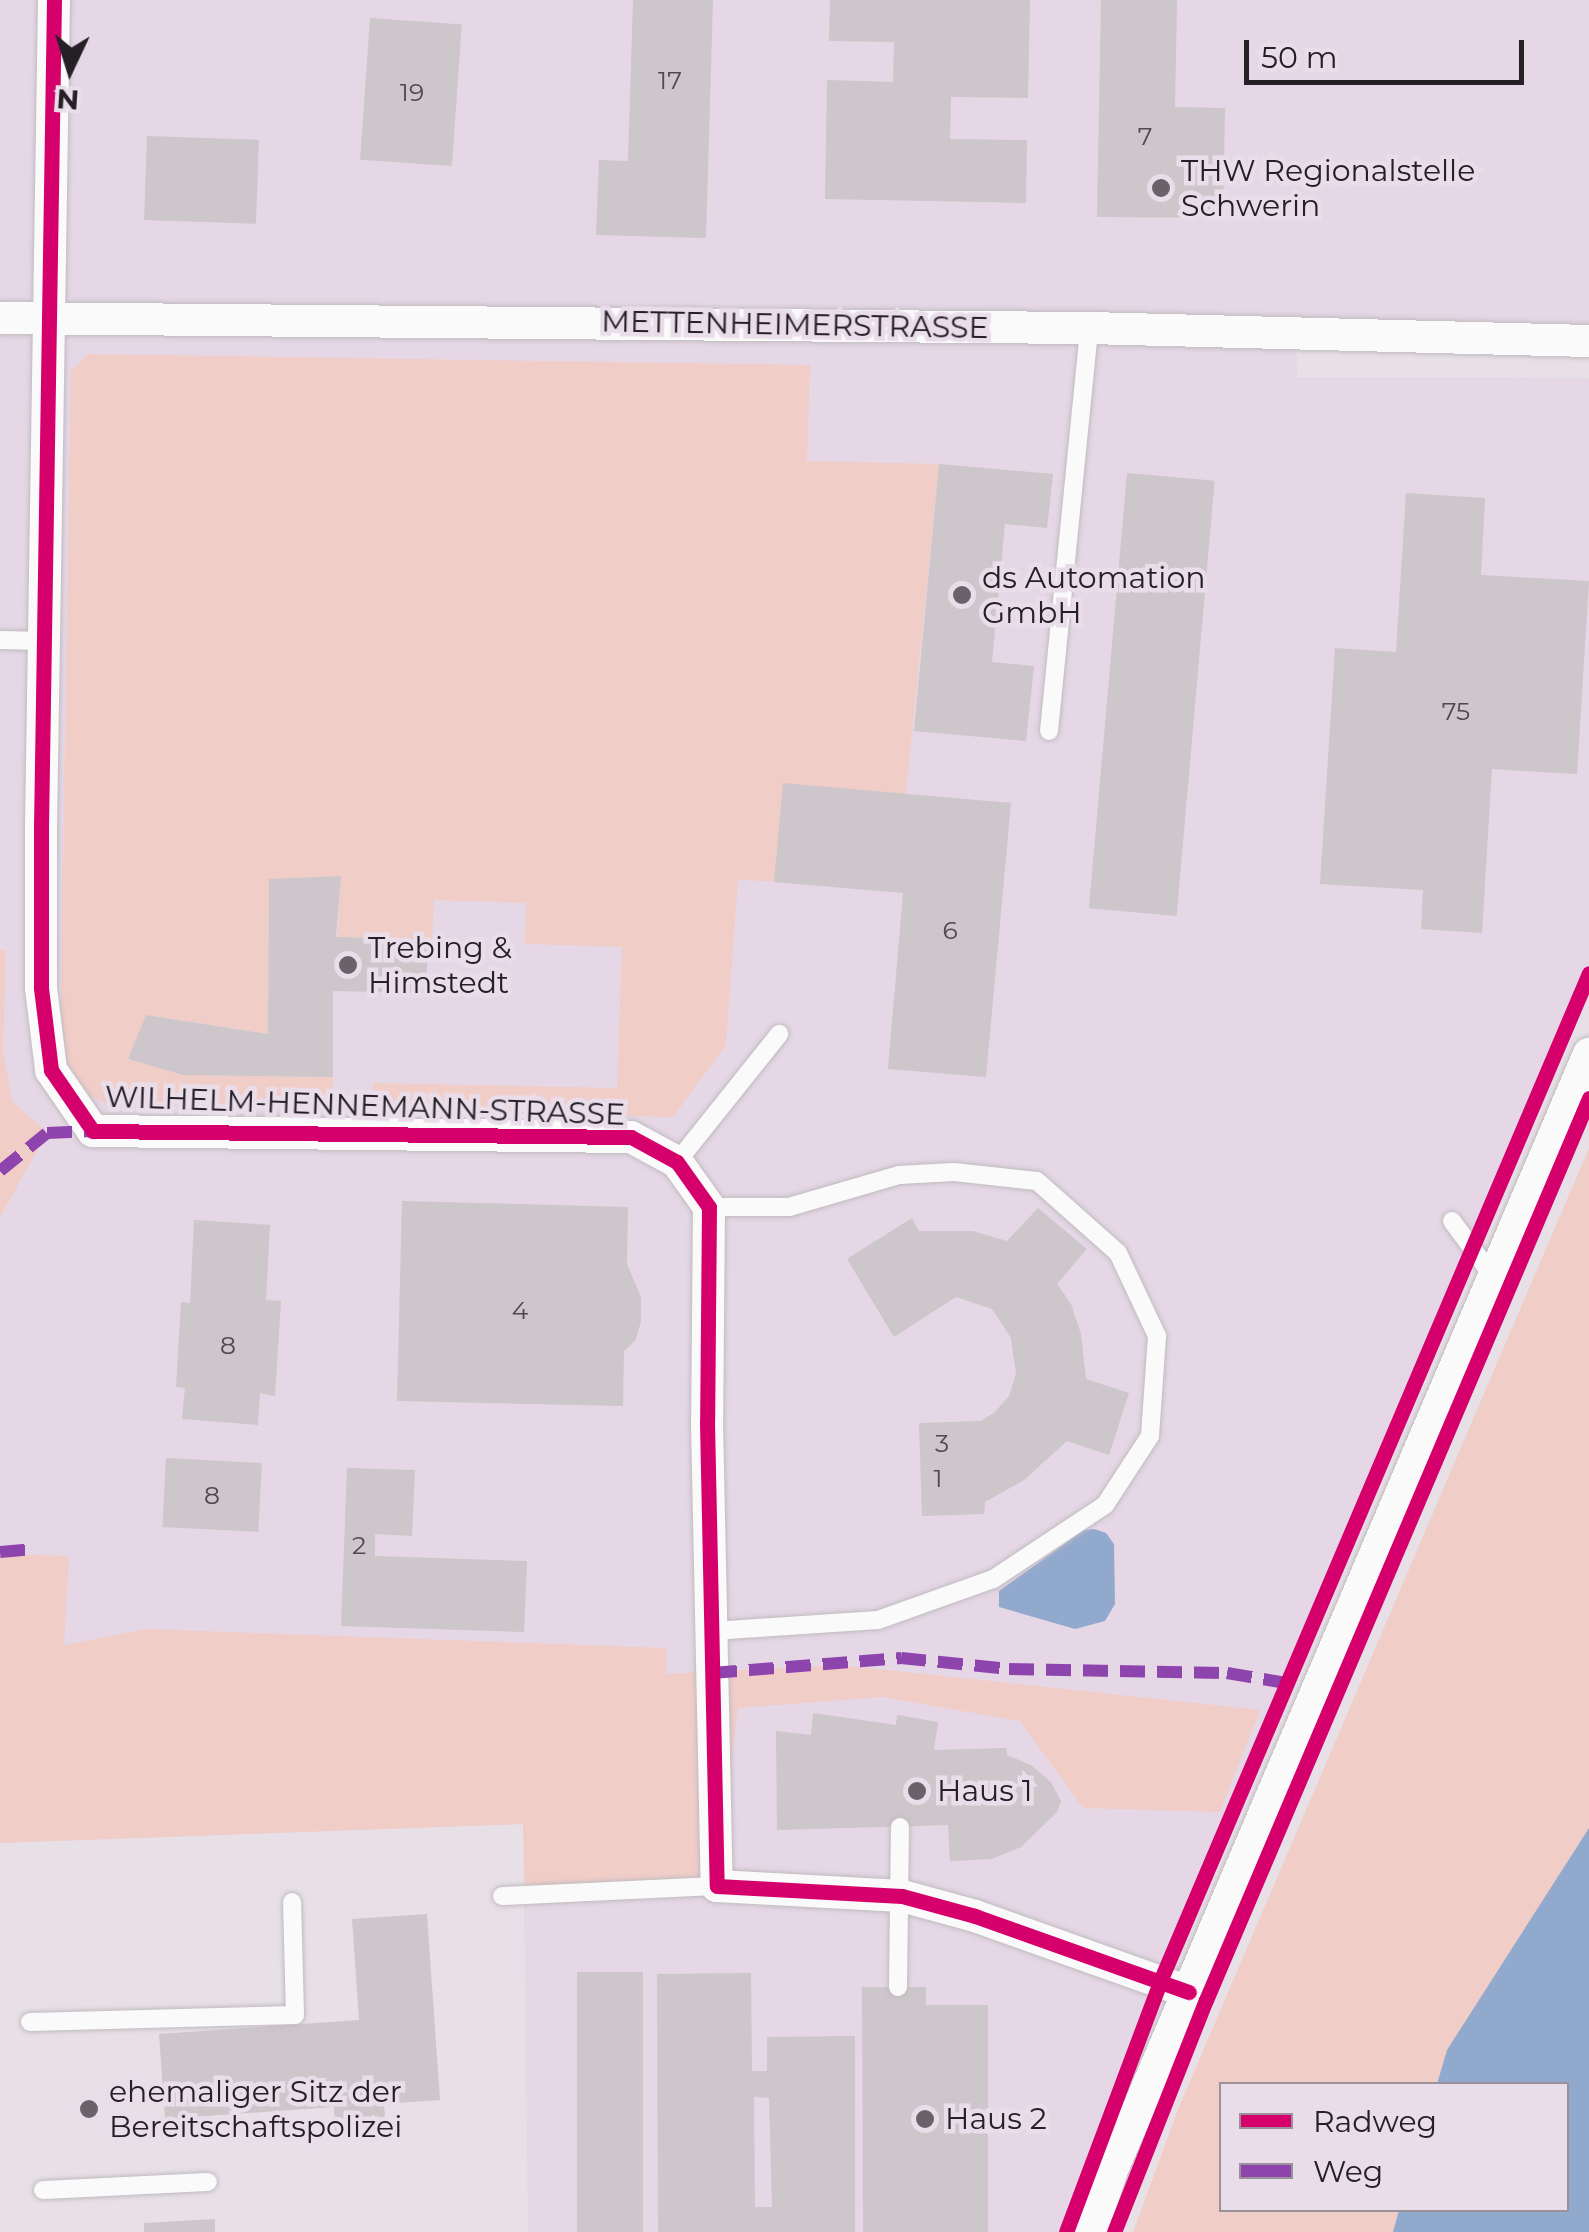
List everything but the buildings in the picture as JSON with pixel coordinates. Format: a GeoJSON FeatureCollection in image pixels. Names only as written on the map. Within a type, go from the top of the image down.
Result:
{"type":"FeatureCollection","features":[{"type":"Feature","properties":{"kind":"street","name":"WILHELM-HENNEMANN-STRASSE"},"geometry":{"type":"LineString","coordinates":[[54,0],[42,641],[41,988],[51,1070],[94,1131],[630,1137],[677,1162],[709,1206]]}},
{"type":"Feature","properties":{"kind":"street","name":"METTENHEIMERSTRASSE"},"geometry":{"type":"LineString","coordinates":[[0,318],[1089,328],[1589,342]]}},
{"type":"Feature","properties":{"kind":"street"},"geometry":{"type":"LineString","coordinates":[[1091,2232],[1112,2170],[1589,1054]]}},
{"type":"Feature","properties":{"kind":"street"},"geometry":{"type":"LineString","coordinates":[[709,1206],[707,1422],[717,1886],[902,1896],[975,1916],[1189,1992]]}},
{"type":"Feature","properties":{"kind":"lane"},"geometry":{"type":"LineString","coordinates":[[1049,731],[1089,328]]}},
{"type":"Feature","properties":{"kind":"lane"},"geometry":{"type":"LineString","coordinates":[[0,640],[42,641]]}},
{"type":"Feature","properties":{"kind":"lane"},"geometry":{"type":"LineString","coordinates":[[677,1162],[779,1034]]}},
{"type":"Feature","properties":{"kind":"lane"},"geometry":{"type":"LineString","coordinates":[[709,1206],[789,1207],[899,1175],[954,1172],[1037,1181],[1118,1253],[1157,1336],[1150,1436],[1105,1504],[993,1579],[878,1620],[712,1632]]}},
{"type":"Feature","properties":{"kind":"lane"},"geometry":{"type":"LineString","coordinates":[[1452,1221],[1492,1275]]}},
{"type":"Feature","properties":{"kind":"lane"},"geometry":{"type":"LineString","coordinates":[[898,1988],[900,1827]]}},
{"type":"Feature","properties":{"kind":"lane"},"geometry":{"type":"LineString","coordinates":[[502,1896],[717,1886]]}},
{"type":"Feature","properties":{"kind":"lane"},"geometry":{"type":"LineString","coordinates":[[30,2022],[295,2015],[292,1902]]}},
{"type":"Feature","properties":{"kind":"lane"},"geometry":{"type":"LineString","coordinates":[[42,2190],[208,2182]]}},
{"type":"Feature","properties":{"kind":"shaded area"},"geometry":{"type":"Polygon","coordinates":[[[0,0],[1589,0],[1589,341],[1296,333],[1297,377],[1589,378],[1589,973],[1161,1979],[1066,2232],[528,2232],[523,1824],[0,1843],[0,0]]]}},
{"type":"Feature","properties":{"kind":"shaded area"},"geometry":{"type":"Polygon","coordinates":[[[87,354],[810,365],[807,461],[939,464],[906,794],[774,882],[738,879],[726,1045],[673,1117],[372,1111],[373,1083],[617,1088],[622,947],[525,944],[526,903],[434,900],[432,940],[338,937],[340,876],[269,880],[268,1034],[147,1015],[128,1059],[183,1075],[333,1077],[332,1109],[108,1104],[76,1090],[60,1050],[71,372],[87,354]]]}},
{"type":"Feature","properties":{"kind":"shaded area"},"geometry":{"type":"Polygon","coordinates":[[[0,950],[6,950],[3,1051],[12,1101],[47,1133],[0,1217],[0,950]]]}},
{"type":"Feature","properties":{"kind":"shaded area"},"geometry":{"type":"Polygon","coordinates":[[[1589,1148],[1589,1828],[1448,2050],[1438,2082],[1219,2082],[1219,2212],[1398,2212],[1393,2232],[1133,2232],[1179,2107],[1589,1148]]]}},
{"type":"Feature","properties":{"kind":"shaded area"},"geometry":{"type":"Polygon","coordinates":[[[0,1554],[69,1556],[64,1645],[147,1629],[666,1648],[666,1674],[840,1665],[1260,1710],[1220,1812],[1083,1808],[1020,1721],[882,1697],[738,1708],[717,1886],[525,1895],[523,1824],[0,1843],[0,1554]]]}},
{"type":"Feature","properties":{"kind":"water"},"geometry":{"type":"Polygon","coordinates":[[[1084,1530],[1106,1533],[1114,1544],[1115,1604],[1105,1621],[1075,1629],[999,1607],[999,1591],[1084,1530]]]}},
{"type":"Feature","properties":{"kind":"water"},"geometry":{"type":"Polygon","coordinates":[[[1589,1828],[1589,2232],[1393,2232],[1398,2212],[1569,2212],[1569,2082],[1438,2082],[1447,2050],[1589,1828]]]}},
{"type":"Feature","properties":{"kind":"marked path"},"geometry":{"type":"LineString","coordinates":[[0,1171],[47,1133],[93,1131]]}},
{"type":"Feature","properties":{"kind":"marked path"},"geometry":{"type":"LineString","coordinates":[[0,1552],[34,1549]]}},
{"type":"Feature","properties":{"kind":"marked path"},"geometry":{"type":"LineString","coordinates":[[712,1673],[901,1658],[1009,1669],[1227,1673],[1286,1683]]}},
{"type":"Feature","properties":{"kind":"cycle path"},"geometry":{"type":"LineString","coordinates":[[54,0],[41,824],[41,988],[51,1070],[93,1131],[631,1137],[677,1162],[709,1207],[707,1422],[717,1886],[902,1896],[975,1916],[1189,1992]]}},
{"type":"Feature","properties":{"kind":"cycle path"},"geometry":{"type":"LineString","coordinates":[[1066,2232],[1161,1979],[1589,973]]}},
{"type":"Feature","properties":{"kind":"cycle path"},"geometry":{"type":"LineString","coordinates":[[1114,2232],[1206,2000],[1589,1098]]}},
{"type":"Feature","properties":{"kind":"place","name":"THW Regionalstelle Schwerin"},"geometry":{"type":"Point","coordinates":[1161,188]}},
{"type":"Feature","properties":{"kind":"place","name":"ds Automation GmbH"},"geometry":{"type":"Point","coordinates":[962,595]}},
{"type":"Feature","properties":{"kind":"place","name":"Trebing & Himstedt"},"geometry":{"type":"Point","coordinates":[348,965]}},
{"type":"Feature","properties":{"kind":"place","name":"Haus 1"},"geometry":{"type":"Point","coordinates":[917,1791]}},
{"type":"Feature","properties":{"kind":"place","name":"ehemaliger Sitz der Bereitschaftspolizei"},"geometry":{"type":"Point","coordinates":[89,2109]}},
{"type":"Feature","properties":{"kind":"place","name":"Haus 2"},"geometry":{"type":"Point","coordinates":[925,2119]}}]}
